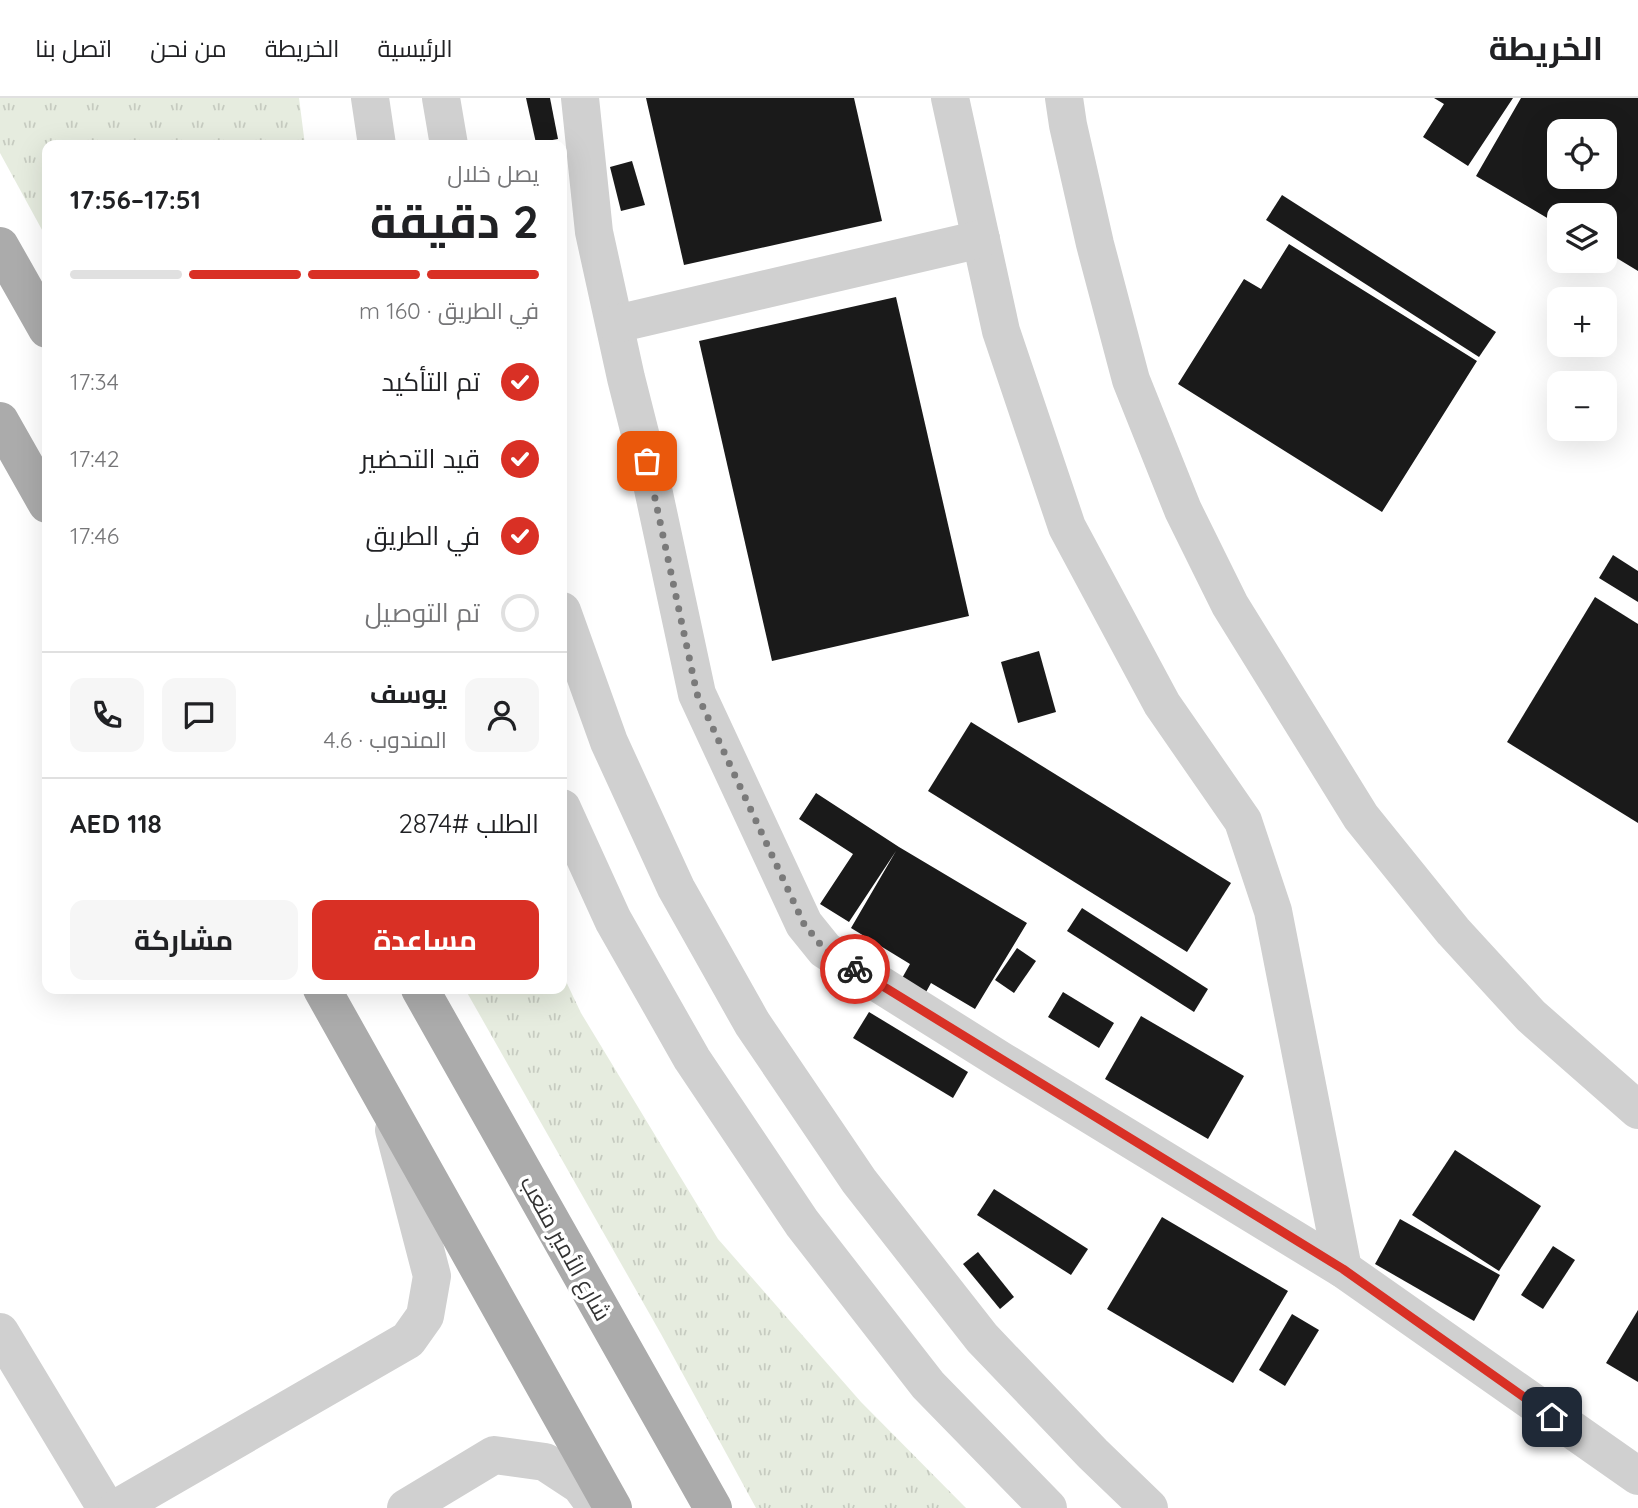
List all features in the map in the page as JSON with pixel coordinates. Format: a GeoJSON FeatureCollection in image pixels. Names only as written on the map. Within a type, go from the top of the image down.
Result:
{"type":"FeatureCollection","features":[{"type":"Feature","properties":{"kind":"main road"},"geometry":{"type":"LineString","coordinates":[[0,246],[42,320]]}},
{"type":"Feature","properties":{"kind":"main road"},"geometry":{"type":"LineString","coordinates":[[0,421],[42,495]]}},
{"type":"Feature","properties":{"kind":"main road"},"geometry":{"type":"LineString","coordinates":[[325,994],[612,1508]]}},
{"type":"Feature","properties":{"kind":"main road","name":"شارع الأمير متعب"},"geometry":{"type":"LineString","coordinates":[[423,994],[713,1508]]}},
{"type":"Feature","properties":{"kind":"street"},"geometry":{"type":"LineString","coordinates":[[370,98],[376,140]]}},
{"type":"Feature","properties":{"kind":"street"},"geometry":{"type":"LineString","coordinates":[[441,98],[448,140]]}},
{"type":"Feature","properties":{"kind":"street"},"geometry":{"type":"LineString","coordinates":[[580,98],[594,232],[697,694],[804,924],[825,950],[1343,1269],[1638,1476]]}},
{"type":"Feature","properties":{"kind":"street"},"geometry":{"type":"LineString","coordinates":[[950,98],[1001,331],[1067,527],[1162,705],[1242,821],[1273,911],[1343,1269]]}},
{"type":"Feature","properties":{"kind":"street"},"geometry":{"type":"LineString","coordinates":[[1065,98],[1068,125],[1095,244],[1132,380],[1183,510],[1230,606],[1361,817],[1436,911],[1531,1016],[1638,1110]]}},
{"type":"Feature","properties":{"kind":"street"},"geometry":{"type":"LineString","coordinates":[[616,324],[981,239]]}},
{"type":"Feature","properties":{"kind":"street"},"geometry":{"type":"LineString","coordinates":[[567,625],[609,741],[671,876],[752,1023],[859,1181],[982,1338],[1093,1454],[1149,1508]]}},
{"type":"Feature","properties":{"kind":"street"},"geometry":{"type":"LineString","coordinates":[[567,819],[613,920],[692,1059],[802,1223],[929,1385],[1048,1508]]}},
{"type":"Feature","properties":{"kind":"street"},"geometry":{"type":"LineString","coordinates":[[117,1508],[408,1340],[425,1315],[432,1276],[387,1105]]}},
{"type":"Feature","properties":{"kind":"street"},"geometry":{"type":"LineString","coordinates":[[0,1332],[106,1508]]}},
{"type":"Feature","properties":{"kind":"street"},"geometry":{"type":"LineString","coordinates":[[407,1508],[494,1455],[545,1462],[580,1485],[597,1508]]}},
{"type":"Feature","properties":{"kind":"green space"},"geometry":{"type":"Polygon","coordinates":[[[0,98],[299,98],[304,140],[42,140],[42,230],[0,153],[0,98]]]}},
{"type":"Feature","properties":{"kind":"green space"},"geometry":{"type":"Polygon","coordinates":[[[567,984],[581,1013],[718,1239],[861,1402],[966,1508],[756,1508],[661,1334],[468,994],[567,994],[567,984]]]}},
{"type":"Feature","properties":{"kind":"building"},"geometry":{"type":"Polygon","coordinates":[[[526,98],[550,98],[558,139],[535,140],[526,98]]]}},
{"type":"Feature","properties":{"kind":"building"},"geometry":{"type":"Polygon","coordinates":[[[646,98],[854,98],[882,221],[684,265],[646,98]]]}},
{"type":"Feature","properties":{"kind":"building"},"geometry":{"type":"Polygon","coordinates":[[[1434,98],[1513,98],[1468,166],[1423,137],[1444,104],[1434,98]]]}},
{"type":"Feature","properties":{"kind":"building"},"geometry":{"type":"Polygon","coordinates":[[[1521,98],[1638,98],[1638,271],[1617,258],[1617,203],[1547,203],[1547,218],[1476,176],[1521,98]]]}},
{"type":"Feature","properties":{"kind":"building"},"geometry":{"type":"Polygon","coordinates":[[[632,161],[645,205],[621,211],[610,167],[632,161]]]}},
{"type":"Feature","properties":{"kind":"building"},"geometry":{"type":"Polygon","coordinates":[[[1282,195],[1496,332],[1479,357],[1266,220],[1282,195]]]}},
{"type":"Feature","properties":{"kind":"building"},"geometry":{"type":"Polygon","coordinates":[[[1289,244],[1477,361],[1382,512],[1178,384],[1244,279],[1261,289],[1289,244]]]}},
{"type":"Feature","properties":{"kind":"building"},"geometry":{"type":"Polygon","coordinates":[[[896,297],[969,616],[772,661],[699,341],[896,297]]]}},
{"type":"Feature","properties":{"kind":"building"},"geometry":{"type":"Polygon","coordinates":[[[1613,555],[1638,571],[1638,602],[1599,578],[1613,555]]]}},
{"type":"Feature","properties":{"kind":"building"},"geometry":{"type":"Polygon","coordinates":[[[1595,597],[1638,624],[1638,823],[1507,742],[1595,597]]]}},
{"type":"Feature","properties":{"kind":"building"},"geometry":{"type":"Polygon","coordinates":[[[1039,651],[1056,712],[1018,723],[1001,662],[1039,651]]]}},
{"type":"Feature","properties":{"kind":"building"},"geometry":{"type":"Polygon","coordinates":[[[971,722],[1231,883],[1187,952],[928,791],[971,722]]]}},
{"type":"Feature","properties":{"kind":"building"},"geometry":{"type":"Polygon","coordinates":[[[816,793],[899,847],[1027,923],[975,1009],[931,983],[925,994],[901,980],[910,964],[851,928],[896,851],[849,922],[820,904],[853,854],[799,819],[816,793]]]}},
{"type":"Feature","properties":{"kind":"building"},"geometry":{"type":"Polygon","coordinates":[[[1082,908],[1208,989],[1194,1012],[1067,931],[1082,908]]]}},
{"type":"Feature","properties":{"kind":"building"},"geometry":{"type":"Polygon","coordinates":[[[1017,948],[1036,961],[1014,993],[995,980],[1017,948]]]}},
{"type":"Feature","properties":{"kind":"building"},"geometry":{"type":"Polygon","coordinates":[[[1063,992],[1114,1023],[1099,1048],[1048,1017],[1063,992]]]}},
{"type":"Feature","properties":{"kind":"building"},"geometry":{"type":"Polygon","coordinates":[[[869,1012],[968,1072],[953,1098],[853,1038],[869,1012]]]}},
{"type":"Feature","properties":{"kind":"building"},"geometry":{"type":"Polygon","coordinates":[[[1141,1016],[1244,1076],[1208,1139],[1105,1079],[1141,1016]]]}},
{"type":"Feature","properties":{"kind":"building"},"geometry":{"type":"Polygon","coordinates":[[[1455,1150],[1541,1206],[1499,1271],[1412,1215],[1455,1150]]]}},
{"type":"Feature","properties":{"kind":"building"},"geometry":{"type":"Polygon","coordinates":[[[994,1189],[1088,1249],[1071,1275],[977,1215],[994,1189]]]}},
{"type":"Feature","properties":{"kind":"building"},"geometry":{"type":"Polygon","coordinates":[[[1162,1217],[1288,1291],[1233,1383],[1107,1309],[1162,1217]]]}},
{"type":"Feature","properties":{"kind":"building"},"geometry":{"type":"Polygon","coordinates":[[[1400,1219],[1500,1275],[1474,1321],[1375,1264],[1400,1219]]]}},
{"type":"Feature","properties":{"kind":"building"},"geometry":{"type":"Polygon","coordinates":[[[1553,1246],[1575,1260],[1543,1309],[1521,1295],[1553,1246]]]}},
{"type":"Feature","properties":{"kind":"building"},"geometry":{"type":"Polygon","coordinates":[[[978,1252],[1014,1297],[1000,1309],[963,1264],[978,1252]]]}},
{"type":"Feature","properties":{"kind":"building"},"geometry":{"type":"Polygon","coordinates":[[[1638,1310],[1638,1382],[1606,1363],[1638,1310]]]}},
{"type":"Feature","properties":{"kind":"building"},"geometry":{"type":"Polygon","coordinates":[[[1292,1314],[1319,1330],[1285,1386],[1259,1370],[1292,1314]]]}},
{"type":"Feature","properties":{"kind":"way so far"},"geometry":{"type":"LineString","coordinates":[[647,461],[697,694],[804,924],[825,950],[855,969]]}},
{"type":"Feature","properties":{"kind":"route"},"geometry":{"type":"LineString","coordinates":[[855,969],[1343,1269],[1552,1417]]}}]}
